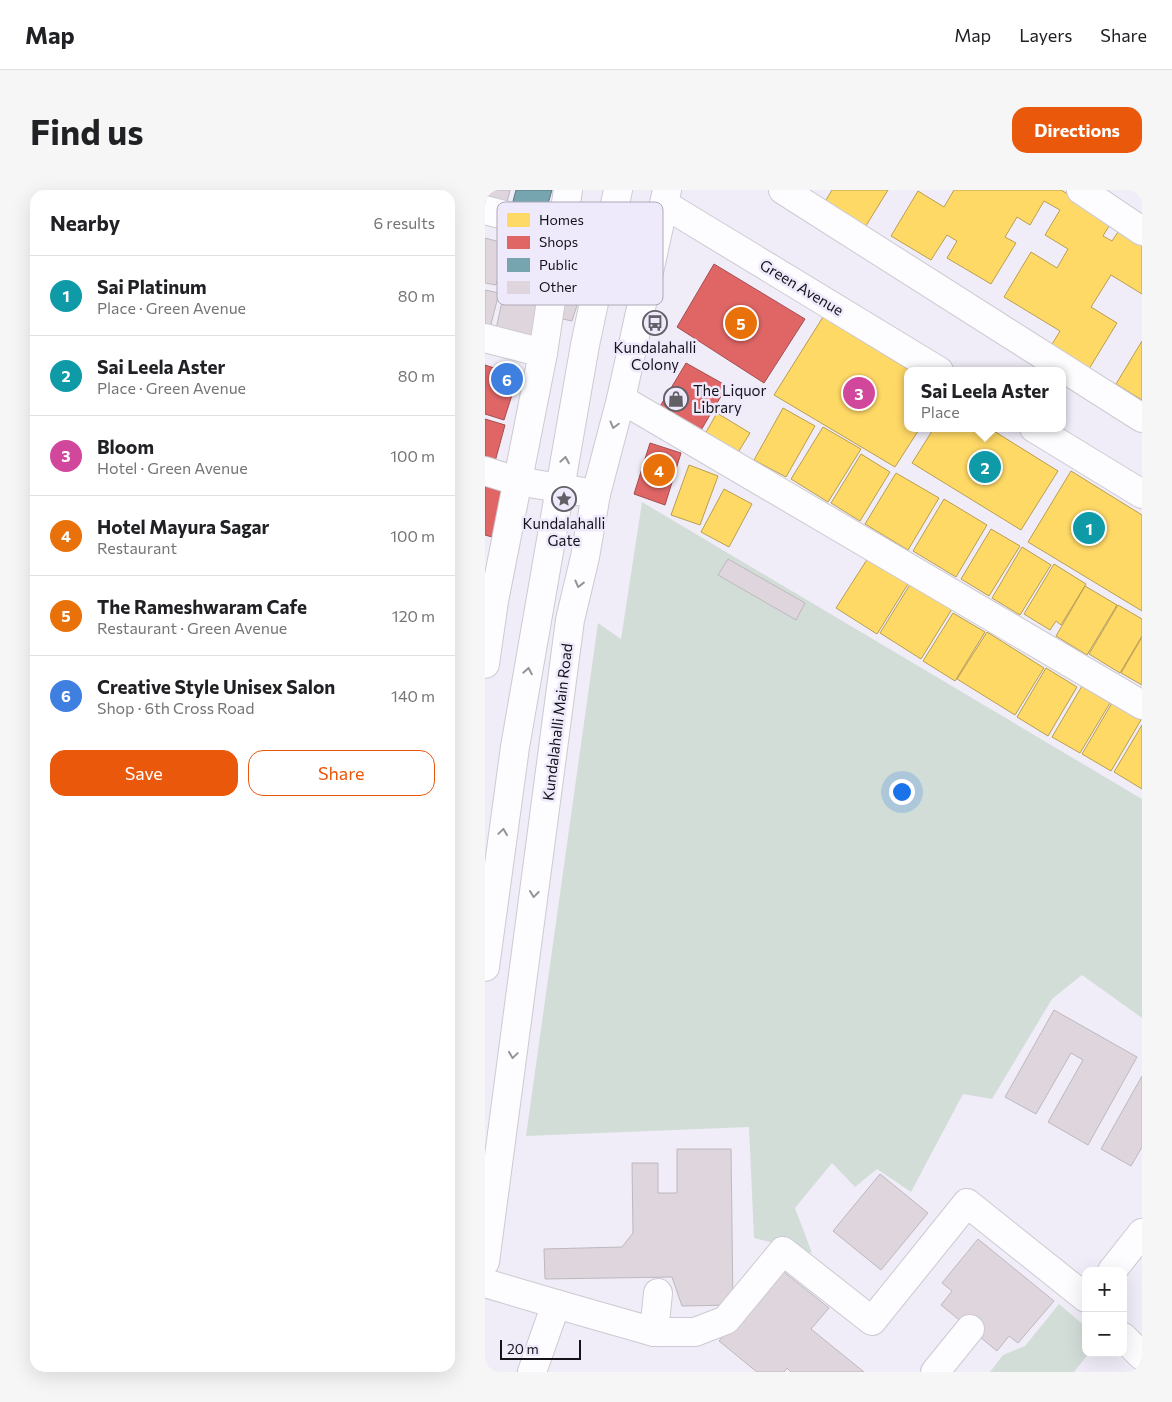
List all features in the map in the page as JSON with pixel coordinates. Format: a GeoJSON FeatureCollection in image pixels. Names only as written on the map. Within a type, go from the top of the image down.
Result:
{"type":"FeatureCollection","features":[{"type":"Feature","properties":{"kind":"street"},"geometry":{"type":"LineString","coordinates":[[783,190],[1062,367]]}},
{"type":"Feature","properties":{"kind":"street"},"geometry":{"type":"LineString","coordinates":[[1081,190],[1142,231]]}},
{"type":"Feature","properties":{"kind":"street","name":"Green Avenue"},"geometry":{"type":"LineString","coordinates":[[666,197],[933,367]]}},
{"type":"Feature","properties":{"kind":"street","name":"Kundalahalli Main Road"},"geometry":{"type":"LineString","coordinates":[[663,210],[666,197]]}},
{"type":"Feature","properties":{"kind":"street"},"geometry":{"type":"LineString","coordinates":[[485,664],[490,600],[543,353],[550,305]]}},
{"type":"Feature","properties":{"kind":"street"},"geometry":{"type":"LineString","coordinates":[[485,967],[492,869],[594,305]]}},
{"type":"Feature","properties":{"kind":"street","name":"Kundalahalli Main Road"},"geometry":{"type":"LineString","coordinates":[[485,1262],[570,620],[585,557],[596,494],[621,399],[642,305]]}},
{"type":"Feature","properties":{"kind":"street"},"geometry":{"type":"LineString","coordinates":[[485,338],[543,353]]}},
{"type":"Feature","properties":{"kind":"street"},"geometry":{"type":"LineString","coordinates":[[1066,370],[1142,418]]}},
{"type":"Feature","properties":{"kind":"street"},"geometry":{"type":"LineString","coordinates":[[621,399],[1142,706]]}},
{"type":"Feature","properties":{"kind":"street"},"geometry":{"type":"LineString","coordinates":[[1041,432],[1142,494]]}},
{"type":"Feature","properties":{"kind":"street"},"geometry":{"type":"LineString","coordinates":[[485,471],[517,480],[560,486],[596,494]]}},
{"type":"Feature","properties":{"kind":"street"},"geometry":{"type":"LineString","coordinates":[[485,1283],[654,1332],[695,1332],[726,1320],[783,1251],[872,1321],[967,1202],[1082,1295]]}},
{"type":"Feature","properties":{"kind":"street"},"geometry":{"type":"LineString","coordinates":[[1115,1267],[1142,1233]]}},
{"type":"Feature","properties":{"kind":"street"},"geometry":{"type":"LineString","coordinates":[[654,1332],[658,1292]]}},
{"type":"Feature","properties":{"kind":"street"},"geometry":{"type":"LineString","coordinates":[[532,1372],[556,1304]]}},
{"type":"Feature","properties":{"kind":"street"},"geometry":{"type":"LineString","coordinates":[[935,1372],[970,1328]]}},
{"type":"Feature","properties":{"kind":"street"},"geometry":{"type":"LineString","coordinates":[[1127,1340],[1142,1357],[1129,1372]]}},
{"type":"Feature","properties":{"kind":"shaded area"},"geometry":{"type":"Polygon","coordinates":[[[642,502],[1142,799],[1142,1018],[1082,975],[1052,999],[992,1099],[963,1094],[911,1192],[877,1169],[855,1187],[832,1163],[795,1208],[812,1253],[754,1238],[749,1127],[526,1136],[598,623],[621,639],[642,502]]]}},
{"type":"Feature","properties":{"kind":"shaded area"},"geometry":{"type":"Polygon","coordinates":[[[1059,1304],[1082,1324],[1082,1357],[1086,1357],[1074,1372],[990,1372],[1003,1355],[1025,1346],[1059,1304]]]}},
{"type":"Feature","properties":{"kind":"building: Homes"},"geometry":{"type":"Polygon","coordinates":[[[832,190],[888,190],[864,229],[823,205],[832,190]]]}},
{"type":"Feature","properties":{"kind":"building: Homes"},"geometry":{"type":"Polygon","coordinates":[[[954,190],[1061,190],[1112,221],[1103,236],[1112,241],[1120,229],[1142,242],[1142,294],[1111,275],[1091,307],[1117,323],[1089,369],[1051,346],[1060,331],[1004,297],[1031,252],[1057,268],[1068,249],[1045,235],[1060,210],[1044,201],[1030,225],[1017,217],[1005,237],[1016,243],[991,284],[947,258],[957,241],[947,235],[931,260],[891,236],[918,191],[944,207],[954,190]]]}},
{"type":"Feature","properties":{"kind":"building: Homes"},"geometry":{"type":"Polygon","coordinates":[[[823,317],[904,367],[904,432],[917,432],[895,467],[774,395],[823,317]]]}},
{"type":"Feature","properties":{"kind":"building: Homes"},"geometry":{"type":"Polygon","coordinates":[[[1142,341],[1142,400],[1116,384],[1142,341]]]}},
{"type":"Feature","properties":{"kind":"building: Homes"},"geometry":{"type":"Polygon","coordinates":[[[783,408],[815,426],[786,477],[754,460],[783,408]]]}},
{"type":"Feature","properties":{"kind":"building: Homes"},"geometry":{"type":"Polygon","coordinates":[[[717,413],[750,433],[737,454],[705,434],[717,413]]]}},
{"type":"Feature","properties":{"kind":"building: Homes"},"geometry":{"type":"Polygon","coordinates":[[[823,427],[861,449],[828,502],[791,479],[823,427]]]}},
{"type":"Feature","properties":{"kind":"building: Homes"},"geometry":{"type":"Polygon","coordinates":[[[931,432],[995,432],[1058,471],[1021,530],[912,463],[931,432]]]}},
{"type":"Feature","properties":{"kind":"building: Homes"},"geometry":{"type":"Polygon","coordinates":[[[861,454],[890,472],[860,521],[831,503],[861,454]]]}},
{"type":"Feature","properties":{"kind":"building: Homes"},"geometry":{"type":"Polygon","coordinates":[[[689,465],[718,476],[700,525],[671,515],[689,465]]]}},
{"type":"Feature","properties":{"kind":"building: Homes"},"geometry":{"type":"Polygon","coordinates":[[[1071,471],[1142,515],[1142,611],[1028,542],[1071,471]]]}},
{"type":"Feature","properties":{"kind":"building: Homes"},"geometry":{"type":"Polygon","coordinates":[[[896,473],[939,498],[908,550],[865,524],[896,473]]]}},
{"type":"Feature","properties":{"kind":"building: Homes"},"geometry":{"type":"Polygon","coordinates":[[[724,489],[752,504],[729,547],[701,532],[724,489]]]}},
{"type":"Feature","properties":{"kind":"building: Homes"},"geometry":{"type":"Polygon","coordinates":[[[944,499],[987,525],[956,577],[913,551],[944,499]]]}},
{"type":"Feature","properties":{"kind":"building: Homes"},"geometry":{"type":"Polygon","coordinates":[[[991,529],[1020,546],[989,596],[961,579],[991,529]]]}},
{"type":"Feature","properties":{"kind":"building: Homes"},"geometry":{"type":"Polygon","coordinates":[[[1022,547],[1051,565],[1020,615],[992,598],[1022,547]]]}},
{"type":"Feature","properties":{"kind":"building: Homes"},"geometry":{"type":"Polygon","coordinates":[[[868,558],[908,584],[877,634],[836,608],[868,558]]]}},
{"type":"Feature","properties":{"kind":"building: Homes"},"geometry":{"type":"Polygon","coordinates":[[[1054,564],[1086,584],[1061,625],[1056,621],[1050,630],[1024,614],[1054,564]]]}},
{"type":"Feature","properties":{"kind":"building: Homes"},"geometry":{"type":"Polygon","coordinates":[[[911,583],[952,609],[921,659],[880,633],[911,583]]]}},
{"type":"Feature","properties":{"kind":"building: Homes"},"geometry":{"type":"Polygon","coordinates":[[[1085,586],[1117,605],[1087,655],[1056,636],[1085,586]]]}},
{"type":"Feature","properties":{"kind":"building: Homes"},"geometry":{"type":"Polygon","coordinates":[[[1118,605],[1142,619],[1142,636],[1120,673],[1089,654],[1118,605]]]}},
{"type":"Feature","properties":{"kind":"building: Homes"},"geometry":{"type":"Polygon","coordinates":[[[953,613],[985,632],[955,681],[923,661],[953,613]]]}},
{"type":"Feature","properties":{"kind":"building: Homes"},"geometry":{"type":"Polygon","coordinates":[[[987,632],[1044,668],[1015,715],[957,679],[987,632]]]}},
{"type":"Feature","properties":{"kind":"building: Homes"},"geometry":{"type":"Polygon","coordinates":[[[1142,637],[1142,685],[1121,673],[1142,637]]]}},
{"type":"Feature","properties":{"kind":"building: Homes"},"geometry":{"type":"Polygon","coordinates":[[[1046,668],[1077,687],[1048,736],[1017,717],[1046,668]]]}},
{"type":"Feature","properties":{"kind":"building: Homes"},"geometry":{"type":"Polygon","coordinates":[[[1082,686],[1110,703],[1080,753],[1052,737],[1082,686]]]}},
{"type":"Feature","properties":{"kind":"building: Homes"},"geometry":{"type":"Polygon","coordinates":[[[1112,703],[1141,720],[1111,771],[1082,754],[1112,703]]]}},
{"type":"Feature","properties":{"kind":"building: Homes"},"geometry":{"type":"Polygon","coordinates":[[[1142,725],[1142,789],[1114,772],[1142,725]]]}},
{"type":"Feature","properties":{"kind":"building: Shops"},"geometry":{"type":"Polygon","coordinates":[[[714,264],[805,319],[764,383],[677,327],[714,264]]]}},
{"type":"Feature","properties":{"kind":"building: Shops"},"geometry":{"type":"Polygon","coordinates":[[[686,363],[727,386],[697,437],[656,413],[686,363]]]}},
{"type":"Feature","properties":{"kind":"building: Shops"},"geometry":{"type":"Polygon","coordinates":[[[485,365],[518,376],[504,420],[485,414],[485,365]]]}},
{"type":"Feature","properties":{"kind":"building: Shops"},"geometry":{"type":"Polygon","coordinates":[[[485,419],[505,425],[493,469],[485,467],[485,419]]]}},
{"type":"Feature","properties":{"kind":"building: Shops"},"geometry":{"type":"Polygon","coordinates":[[[650,443],[681,453],[665,505],[634,494],[650,443]]]}},
{"type":"Feature","properties":{"kind":"building: Shops"},"geometry":{"type":"Polygon","coordinates":[[[485,486],[504,491],[492,537],[485,535],[485,486]]]}},
{"type":"Feature","properties":{"kind":"building: Public"},"geometry":{"type":"Polygon","coordinates":[[[516,190],[552,190],[549,202],[513,202],[516,190]]]}},
{"type":"Feature","properties":{"kind":"building: Other"},"geometry":{"type":"Polygon","coordinates":[[[485,190],[510,190],[507,202],[497,202],[497,204],[485,201],[485,190]]]}},
{"type":"Feature","properties":{"kind":"building: Other"},"geometry":{"type":"Polygon","coordinates":[[[485,238],[497,241],[497,281],[496,285],[485,283],[485,238]]]}},
{"type":"Feature","properties":{"kind":"building: Other"},"geometry":{"type":"Polygon","coordinates":[[[485,290],[497,293],[497,301],[489,332],[485,331],[485,290]]]}},
{"type":"Feature","properties":{"kind":"building: Other"},"geometry":{"type":"Polygon","coordinates":[[[501,305],[539,305],[531,342],[495,334],[501,305]]]}},
{"type":"Feature","properties":{"kind":"building: Other"},"geometry":{"type":"Polygon","coordinates":[[[562,305],[577,305],[572,321],[558,318],[562,305]]]}},
{"type":"Feature","properties":{"kind":"building: Other"},"geometry":{"type":"Polygon","coordinates":[[[728,559],[805,603],[796,620],[718,575],[728,559]]]}},
{"type":"Feature","properties":{"kind":"building: Other"},"geometry":{"type":"Polygon","coordinates":[[[1054,1010],[1137,1057],[1088,1145],[1048,1122],[1083,1060],[1071,1053],[1036,1114],[1005,1097],[1054,1010]]]}},
{"type":"Feature","properties":{"kind":"building: Other"},"geometry":{"type":"Polygon","coordinates":[[[1142,1076],[1142,1147],[1131,1166],[1101,1149],[1142,1076]]]}},
{"type":"Feature","properties":{"kind":"building: Other"},"geometry":{"type":"Polygon","coordinates":[[[677,1149],[731,1149],[733,1305],[682,1306],[672,1277],[545,1279],[544,1249],[622,1247],[633,1233],[632,1163],[658,1163],[658,1193],[677,1193],[677,1149]]]}},
{"type":"Feature","properties":{"kind":"building: Other"},"geometry":{"type":"Polygon","coordinates":[[[880,1174],[928,1213],[881,1270],[833,1231],[880,1174]]]}},
{"type":"Feature","properties":{"kind":"building: Other"},"geometry":{"type":"Polygon","coordinates":[[[978,1239],[1054,1301],[1018,1343],[1009,1336],[997,1351],[941,1305],[952,1291],[942,1283],[978,1239]]]}},
{"type":"Feature","properties":{"kind":"building: Other"},"geometry":{"type":"Polygon","coordinates":[[[779,1268],[829,1308],[811,1329],[864,1372],[791,1372],[787,1368],[784,1372],[757,1372],[719,1341],[779,1268]]]}},
{"type":"Feature","properties":{"kind":"place","name":"Kundalahalli Colony"},"geometry":{"type":"Point","coordinates":[655,323]}},
{"type":"Feature","properties":{"kind":"place","name":"The Rameshwaram Cafe"},"geometry":{"type":"Point","coordinates":[741,323]}},
{"type":"Feature","properties":{"kind":"place","name":"Creative Style Unisex Salon"},"geometry":{"type":"Point","coordinates":[507,379]}},
{"type":"Feature","properties":{"kind":"place","name":"Bloom"},"geometry":{"type":"Point","coordinates":[859,393]}},
{"type":"Feature","properties":{"kind":"place","name":"The Liquor Library"},"geometry":{"type":"Point","coordinates":[676,399]}},
{"type":"Feature","properties":{"kind":"place","name":"Sai Leela Aster"},"geometry":{"type":"Point","coordinates":[985,467]}},
{"type":"Feature","properties":{"kind":"place","name":"Hotel Mayura Sagar"},"geometry":{"type":"Point","coordinates":[659,470]}},
{"type":"Feature","properties":{"kind":"place","name":"Kundalahalli Gate"},"geometry":{"type":"Point","coordinates":[564,499]}},
{"type":"Feature","properties":{"kind":"place","name":"Sai Platinum"},"geometry":{"type":"Point","coordinates":[1089,528]}}]}
